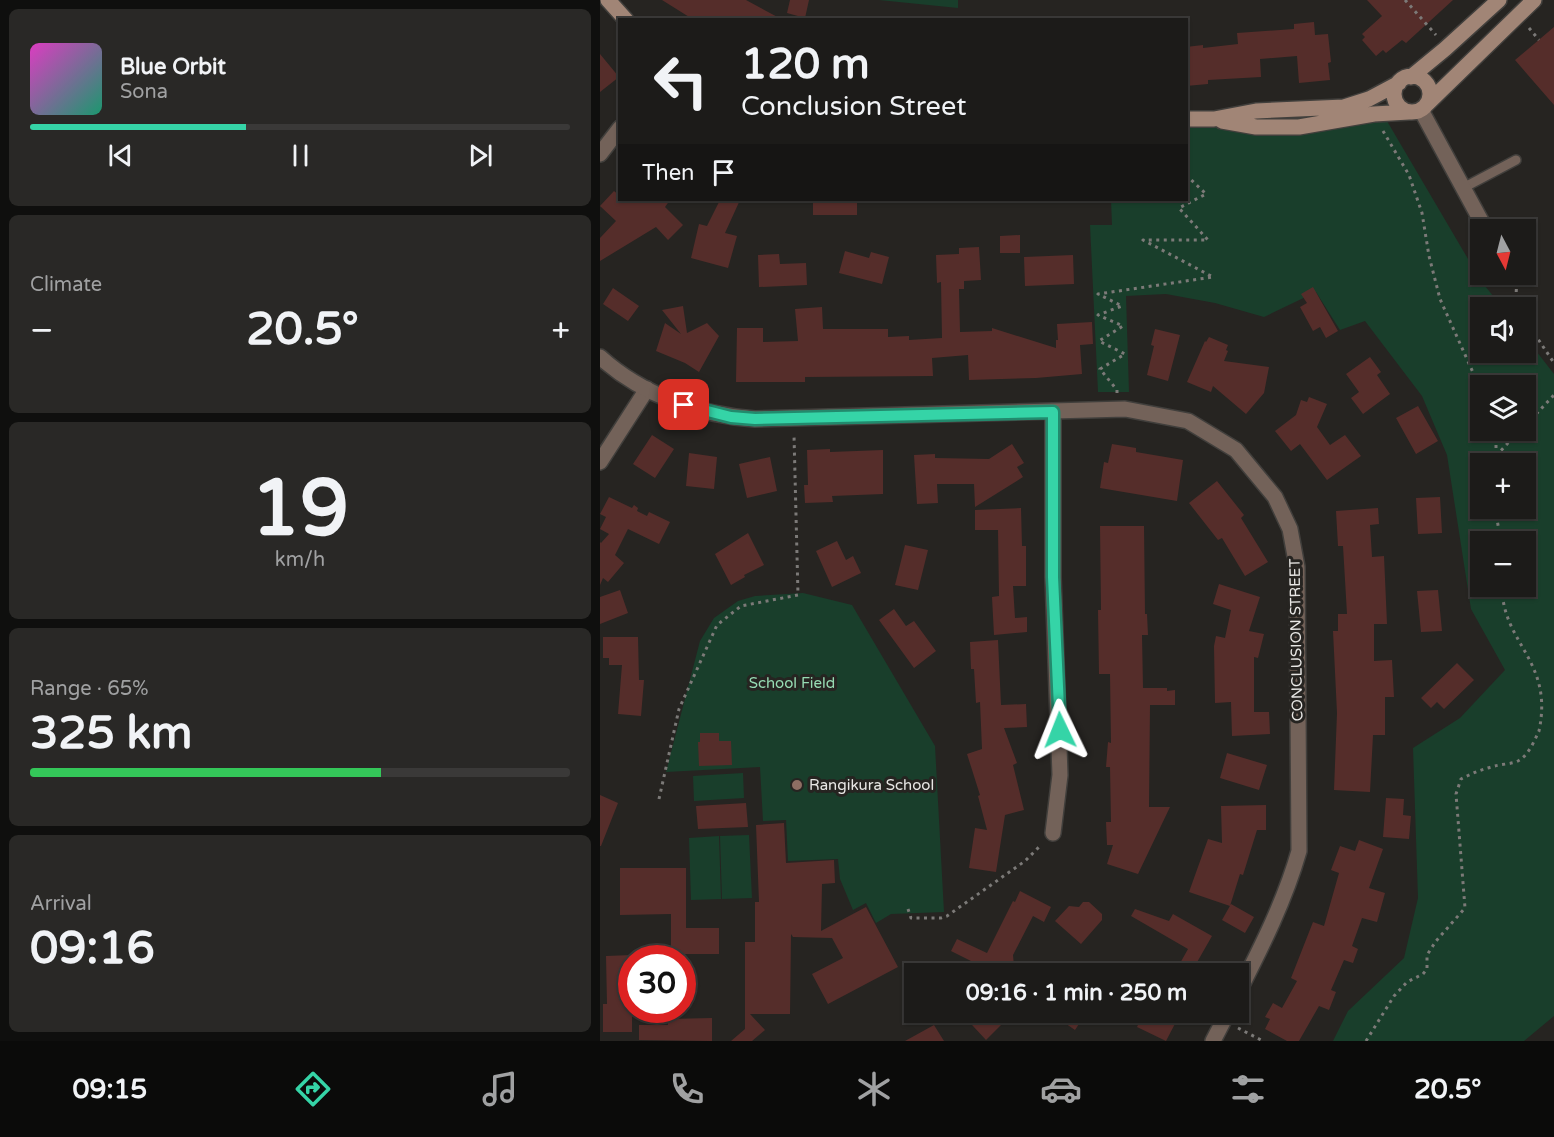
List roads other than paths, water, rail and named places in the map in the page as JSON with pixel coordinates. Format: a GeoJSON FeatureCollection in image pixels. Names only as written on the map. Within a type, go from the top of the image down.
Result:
{"type":"FeatureCollection","features":[{"type":"Feature","properties":{"kind":"main road"},"geometry":{"type":"LineString","coordinates":[[608,0],[624,18]]}},
{"type":"Feature","properties":{"kind":"main road"},"geometry":{"type":"LineString","coordinates":[[1188,119],[1214,119],[1256,111],[1344,107],[1369,99],[1405,80],[1445,49],[1499,0]]}},
{"type":"Feature","properties":{"kind":"main road"},"geometry":{"type":"LineString","coordinates":[[1214,119],[1256,127],[1299,127],[1419,108],[1534,0]]}},
{"type":"Feature","properties":{"kind":"main road"},"geometry":{"type":"LineString","coordinates":[[1422,79],[1427,84],[1430,94],[1419,108],[1403,109],[1396,102],[1395,92],[1405,80],[1422,79]]}},
{"type":"Feature","properties":{"kind":"street"},"geometry":{"type":"LineString","coordinates":[[1419,108],[1480,219]]}},
{"type":"Feature","properties":{"kind":"street"},"geometry":{"type":"LineString","coordinates":[[600,154],[618,131]]}},
{"type":"Feature","properties":{"kind":"street","name":"CONCLUSION STREET"},"geometry":{"type":"LineString","coordinates":[[600,357],[618,372],[647,389],[684,405],[731,417],[794,418],[1125,409],[1188,422],[1236,450],[1275,497],[1290,529],[1297,567],[1299,850],[1292,875],[1249,971]]}},
{"type":"Feature","properties":{"kind":"street"},"geometry":{"type":"LineString","coordinates":[[600,462],[647,389]]}},
{"type":"Feature","properties":{"kind":"street"},"geometry":{"type":"LineString","coordinates":[[1053,412],[1053,577],[1060,775],[1053,833]]}},
{"type":"Feature","properties":{"kind":"street"},"geometry":{"type":"LineString","coordinates":[[1213,1041],[1223,1023]]}},
{"type":"Feature","properties":{"kind":"lane"},"geometry":{"type":"LineString","coordinates":[[1463,188],[1516,160]]}},
{"type":"Feature","properties":{"kind":"place","name":"Rangikura School"},"geometry":{"type":"Point","coordinates":[797,785]}},
{"type":"Feature","properties":{"kind":"park label","name":"School Field"},"geometry":{"type":"Point","coordinates":[792,683]}}]}
